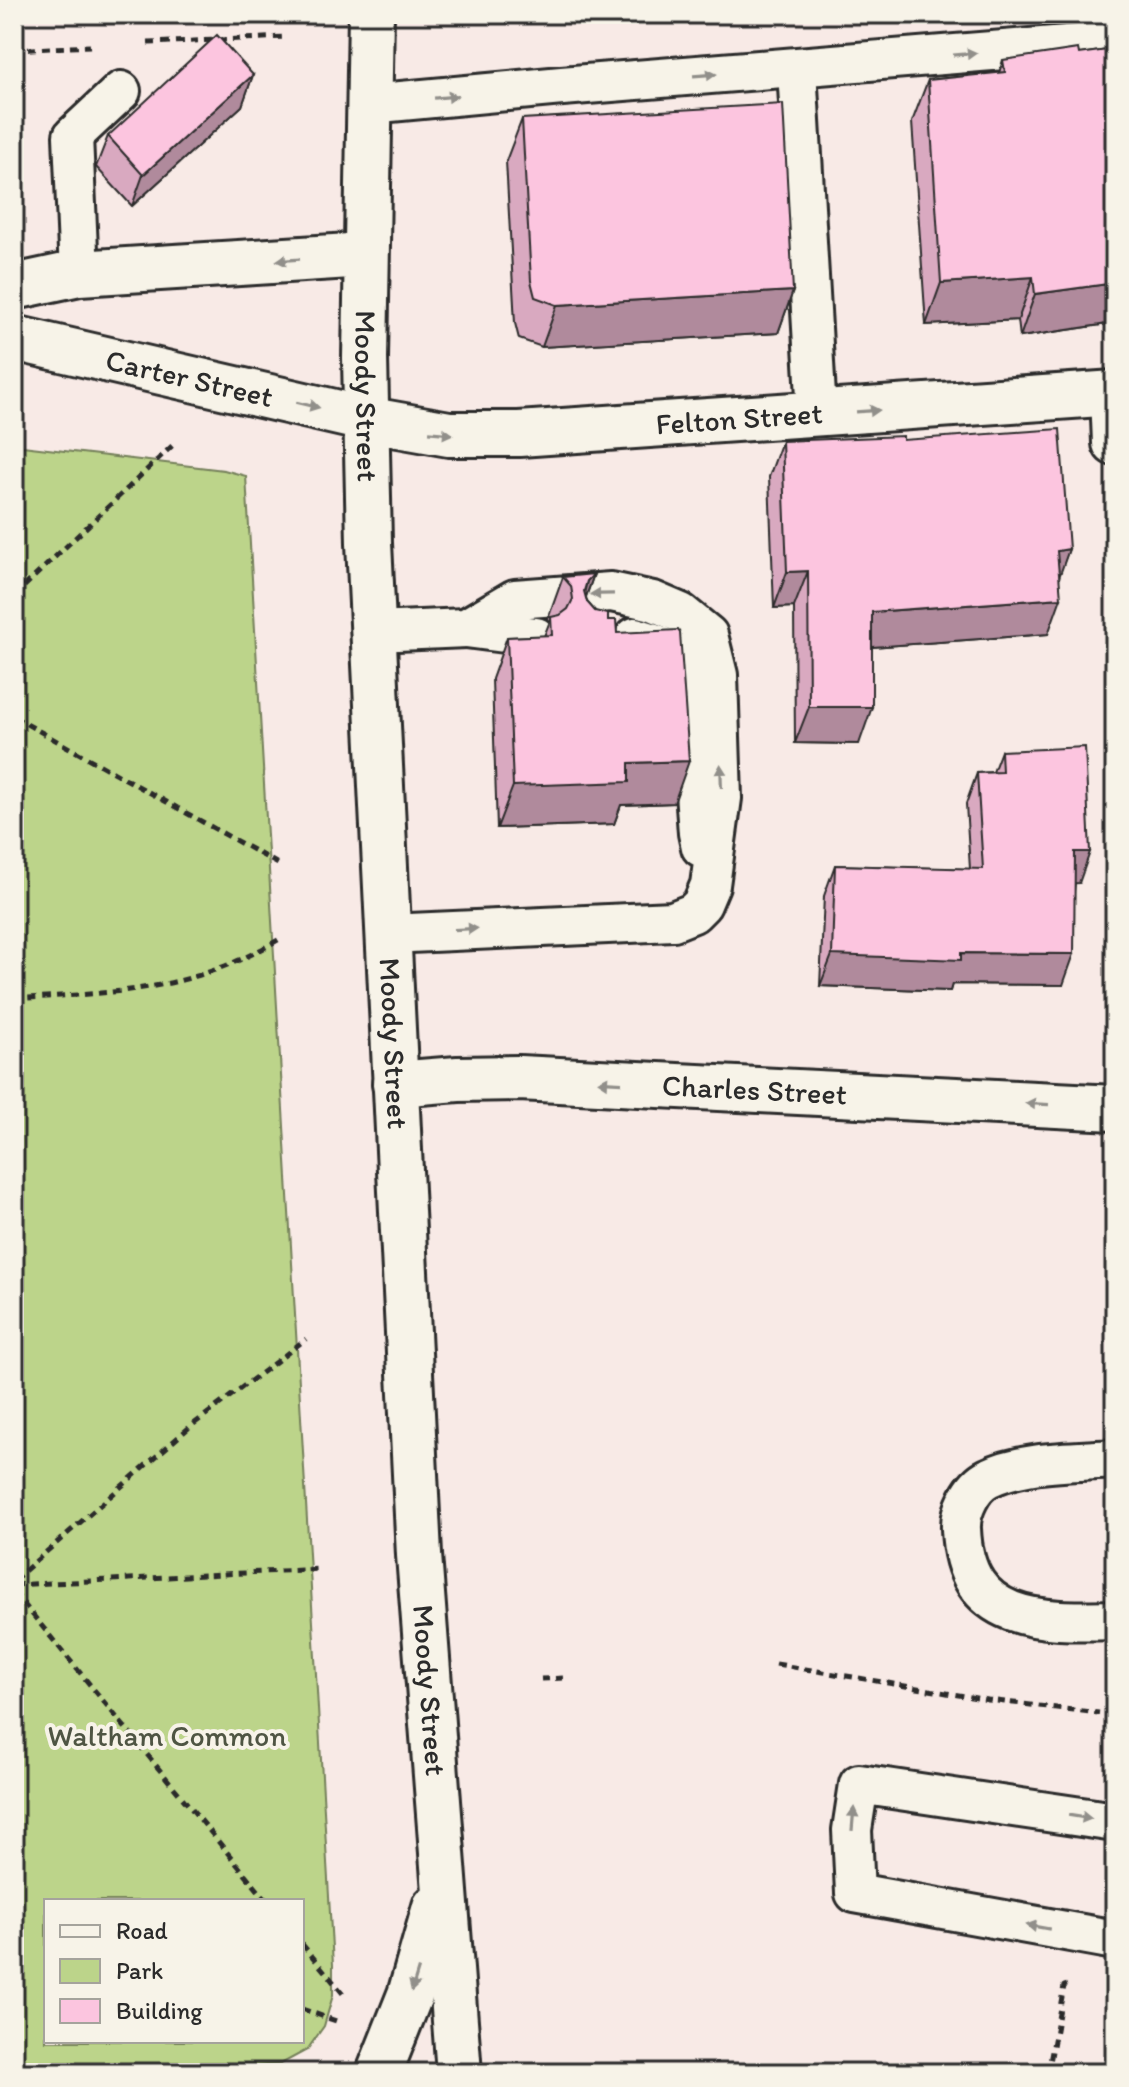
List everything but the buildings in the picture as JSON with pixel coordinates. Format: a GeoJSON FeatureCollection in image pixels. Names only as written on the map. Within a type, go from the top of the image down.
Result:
{"type":"FeatureCollection","features":[{"type":"Feature","properties":{"kind":"main road","name":"Moody Street"},"geometry":{"type":"LineString","coordinates":[[371,14],[365,419],[374,632],[419,1555],[459,2073]]}},
{"type":"Feature","properties":{"kind":"main road"},"geometry":{"type":"LineString","coordinates":[[14,287],[79,273],[366,255]]}},
{"type":"Feature","properties":{"kind":"main road","name":"Carter Street"},"geometry":{"type":"LineString","coordinates":[[14,338],[365,419]]}},
{"type":"Feature","properties":{"kind":"main road","name":"Felton Street"},"geometry":{"type":"LineString","coordinates":[[365,419],[425,431],[496,435],[1114,394]]}},
{"type":"Feature","properties":{"kind":"main road"},"geometry":{"type":"LineString","coordinates":[[1114,394],[1115,443]]}},
{"type":"Feature","properties":{"kind":"main road","name":"Charles Street"},"geometry":{"type":"LineString","coordinates":[[395,1084],[519,1078],[1115,1108]]}},
{"type":"Feature","properties":{"kind":"main road"},"geometry":{"type":"LineString","coordinates":[[379,2073],[410,1995],[443,1878]]}},
{"type":"Feature","properties":{"kind":"lane"},"geometry":{"type":"LineString","coordinates":[[369,104],[1115,41]]}},
{"type":"Feature","properties":{"kind":"lane"},"geometry":{"type":"LineString","coordinates":[[797,69],[817,414]]}},
{"type":"Feature","properties":{"kind":"lane"},"geometry":{"type":"LineString","coordinates":[[79,273],[73,136],[121,91]]}},
{"type":"Feature","properties":{"kind":"lane"},"geometry":{"type":"LineString","coordinates":[[388,934],[673,921],[693,913],[702,904],[710,885],[722,798],[718,675],[708,635],[681,613],[653,601],[611,592],[515,599],[466,628]]}},
{"type":"Feature","properties":{"kind":"lane"},"geometry":{"type":"LineString","coordinates":[[374,632],[466,628],[536,637]]}},
{"type":"Feature","properties":{"kind":"lane"},"geometry":{"type":"LineString","coordinates":[[605,635],[633,636],[658,644],[683,660],[698,833],[710,885]]}},
{"type":"Feature","properties":{"kind":"lane"},"geometry":{"type":"LineString","coordinates":[[1115,1459],[1011,1470],[985,1479],[968,1498],[960,1523],[961,1547],[968,1574],[982,1595],[1005,1608],[1033,1617],[1115,1620]]}},
{"type":"Feature","properties":{"kind":"lane"},"geometry":{"type":"LineString","coordinates":[[1115,1822],[859,1784],[852,1844],[855,1893],[1115,1940]]}},
{"type":"Feature","properties":{"kind":"path"},"geometry":{"type":"LineString","coordinates":[[14,596],[173,445]]}},
{"type":"Feature","properties":{"kind":"path"},"geometry":{"type":"LineString","coordinates":[[14,717],[278,864]]}},
{"type":"Feature","properties":{"kind":"path"},"geometry":{"type":"LineString","coordinates":[[14,999],[161,986],[225,967],[283,937]]}},
{"type":"Feature","properties":{"kind":"path"},"geometry":{"type":"LineString","coordinates":[[14,1582],[191,1426],[306,1339]]}},
{"type":"Feature","properties":{"kind":"path"},"geometry":{"type":"LineString","coordinates":[[14,1582],[320,1569]]}},
{"type":"Feature","properties":{"kind":"path"},"geometry":{"type":"LineString","coordinates":[[14,1592],[265,1899]]}},
{"type":"Feature","properties":{"kind":"path"},"geometry":{"type":"LineString","coordinates":[[776,1664],[988,1700],[1099,1713]]}},
{"type":"Feature","properties":{"kind":"path"},"geometry":{"type":"LineString","coordinates":[[541,1679],[565,1678]]}},
{"type":"Feature","properties":{"kind":"path"},"geometry":{"type":"LineString","coordinates":[[304,1946],[345,1996]]}},
{"type":"Feature","properties":{"kind":"path"},"geometry":{"type":"LineString","coordinates":[[1048,2073],[1064,1986],[1077,1982]]}},
{"type":"Feature","properties":{"kind":"path"},"geometry":{"type":"LineString","coordinates":[[304,2010],[344,2024]]}},
{"type":"Feature","properties":{"kind":"green space","name":"Waltham Common"},"geometry":{"type":"Polygon","coordinates":[[[14,445],[224,470],[246,476],[333,1995],[324,2026],[307,2050],[281,2064],[152,2073],[14,2073],[14,445]]]}}]}
